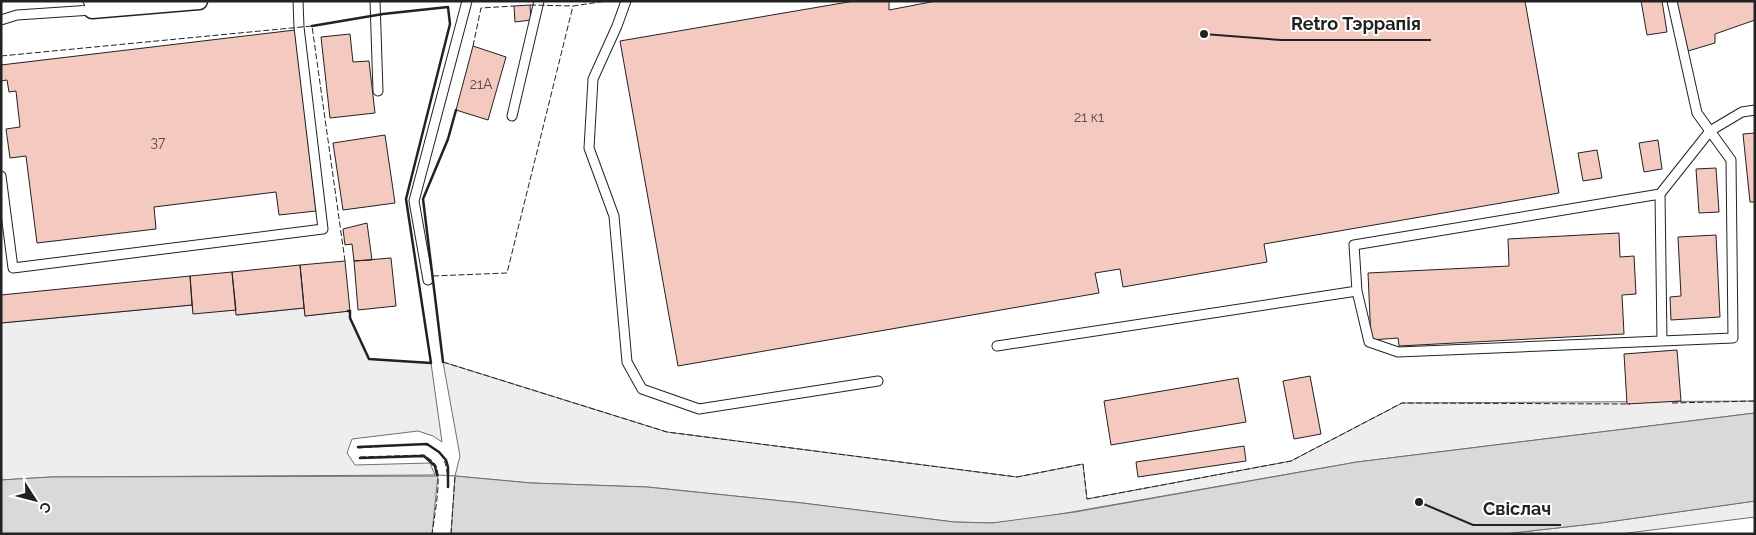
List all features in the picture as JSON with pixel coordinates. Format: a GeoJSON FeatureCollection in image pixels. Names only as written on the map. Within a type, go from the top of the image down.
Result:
{"type":"FeatureCollection","features":[{"type":"Feature","properties":{"kind":"street"},"geometry":{"type":"LineString","coordinates":[[90,6],[199,1]]}},
{"type":"Feature","properties":{"kind":"lane"},"geometry":{"type":"LineString","coordinates":[[1,176],[13,268],[323,229],[299,27],[298,1]]}},
{"type":"Feature","properties":{"kind":"lane"},"geometry":{"type":"LineString","coordinates":[[374,1],[378,91]]}},
{"type":"Feature","properties":{"kind":"lane"},"geometry":{"type":"LineString","coordinates":[[428,280],[414,201],[467,1]]}},
{"type":"Feature","properties":{"kind":"lane"},"geometry":{"type":"LineString","coordinates":[[512,116],[539,1]]}},
{"type":"Feature","properties":{"kind":"lane"},"geometry":{"type":"LineString","coordinates":[[626,1],[593,79],[589,148],[614,216],[627,362],[642,389],[699,409],[878,381]]}},
{"type":"Feature","properties":{"kind":"lane"},"geometry":{"type":"LineString","coordinates":[[1660,194],[1354,245],[1357,291],[1369,342],[1398,352],[1733,338],[1731,160],[1697,113],[1672,1]]}},
{"type":"Feature","properties":{"kind":"lane"},"geometry":{"type":"LineString","coordinates":[[1,20],[17,15],[90,6]]}},
{"type":"Feature","properties":{"kind":"lane"},"geometry":{"type":"LineString","coordinates":[[1662,341],[1660,194],[1710,131],[1742,112],[1755,110]]}},
{"type":"Feature","properties":{"kind":"lane"},"geometry":{"type":"LineString","coordinates":[[997,346],[1357,291]]}},
{"type":"Feature","properties":{"kind":"shaded area"},"geometry":{"type":"Polygon","coordinates":[[[192,305],[193,313],[236,310],[237,315],[304,308],[305,316],[350,311],[350,318],[369,359],[431,363],[442,442],[433,436],[418,431],[352,439],[347,453],[355,465],[430,463],[435,475],[51,477],[1,480],[1,323],[192,305]]]}},
{"type":"Feature","properties":{"kind":"shaded area"},"geometry":{"type":"Polygon","coordinates":[[[443,362],[667,432],[1017,477],[1083,464],[1087,499],[1291,461],[1402,403],[1755,401],[1755,413],[1357,462],[1032,519],[992,523],[954,522],[802,503],[647,487],[531,483],[455,476],[460,456],[443,362]]]}},
{"type":"Feature","properties":{"kind":"shaded area"},"geometry":{"type":"Polygon","coordinates":[[[1755,413],[1755,501],[1601,523],[1504,534],[1,534],[1,480],[51,477],[455,476],[531,483],[647,487],[802,503],[954,522],[992,523],[1075,512],[1357,462],[1755,413]]]}},
{"type":"Feature","properties":{"kind":"shaded area"},"geometry":{"type":"Polygon","coordinates":[[[1755,501],[1755,517],[1620,534],[1504,534],[1601,523],[1755,501]]]}},
{"type":"Feature","properties":{"kind":"pier"},"geometry":{"type":"Polygon","coordinates":[[[438,475],[455,476],[451,534],[432,534],[438,475]]]}},
{"type":"Feature","properties":{"kind":"building"},"geometry":{"type":"Polygon","coordinates":[[[854,1],[889,1],[889,10],[936,1],[1525,1],[1559,193],[1264,244],[1267,262],[1123,287],[1120,269],[1095,273],[1099,293],[678,366],[620,41],[854,1]]]}},
{"type":"Feature","properties":{"kind":"building"},"geometry":{"type":"Polygon","coordinates":[[[1641,1],[1662,1],[1667,32],[1647,35],[1641,1]]]}},
{"type":"Feature","properties":{"kind":"building"},"geometry":{"type":"Polygon","coordinates":[[[1676,1],[1755,1],[1755,20],[1715,34],[1715,43],[1688,51],[1676,1]]]}},
{"type":"Feature","properties":{"kind":"building"},"geometry":{"type":"Polygon","coordinates":[[[530,5],[531,20],[515,22],[514,6],[530,5]]]}},
{"type":"Feature","properties":{"kind":"building"},"geometry":{"type":"Polygon","coordinates":[[[295,30],[316,211],[279,215],[276,192],[154,207],[156,229],[37,243],[26,156],[10,158],[6,129],[20,127],[16,91],[9,92],[7,80],[1,81],[1,65],[295,30]]]}},
{"type":"Feature","properties":{"kind":"building"},"geometry":{"type":"Polygon","coordinates":[[[350,34],[353,62],[369,61],[375,113],[330,118],[321,37],[350,34]]]}},
{"type":"Feature","properties":{"kind":"building"},"geometry":{"type":"Polygon","coordinates":[[[473,46],[506,57],[488,120],[456,110],[473,46]]]}},
{"type":"Feature","properties":{"kind":"building"},"geometry":{"type":"Polygon","coordinates":[[[1755,133],[1755,202],[1750,202],[1743,134],[1755,133]]]}},
{"type":"Feature","properties":{"kind":"building"},"geometry":{"type":"Polygon","coordinates":[[[385,135],[395,203],[343,210],[333,143],[385,135]]]}},
{"type":"Feature","properties":{"kind":"building"},"geometry":{"type":"Polygon","coordinates":[[[1658,140],[1662,169],[1644,172],[1639,143],[1658,140]]]}},
{"type":"Feature","properties":{"kind":"building"},"geometry":{"type":"Polygon","coordinates":[[[1597,150],[1602,178],[1583,181],[1578,153],[1597,150]]]}},
{"type":"Feature","properties":{"kind":"building"},"geometry":{"type":"Polygon","coordinates":[[[1716,168],[1719,212],[1699,213],[1696,169],[1716,168]]]}},
{"type":"Feature","properties":{"kind":"building"},"geometry":{"type":"Polygon","coordinates":[[[367,223],[372,260],[354,261],[352,244],[345,245],[343,229],[367,223]]]}},
{"type":"Feature","properties":{"kind":"building"},"geometry":{"type":"Polygon","coordinates":[[[1619,233],[1620,257],[1634,256],[1636,294],[1622,295],[1624,334],[1399,346],[1398,338],[1371,340],[1368,273],[1509,266],[1508,239],[1619,233]]]}},
{"type":"Feature","properties":{"kind":"building"},"geometry":{"type":"Polygon","coordinates":[[[1716,235],[1720,317],[1671,320],[1670,297],[1681,296],[1678,237],[1716,235]]]}},
{"type":"Feature","properties":{"kind":"building"},"geometry":{"type":"Polygon","coordinates":[[[391,258],[396,306],[358,310],[354,261],[391,258]]]}},
{"type":"Feature","properties":{"kind":"building"},"geometry":{"type":"Polygon","coordinates":[[[345,261],[350,311],[305,316],[300,265],[345,261]]]}},
{"type":"Feature","properties":{"kind":"building"},"geometry":{"type":"Polygon","coordinates":[[[300,265],[304,308],[236,315],[232,272],[300,265]]]}},
{"type":"Feature","properties":{"kind":"building"},"geometry":{"type":"Polygon","coordinates":[[[232,272],[236,310],[193,314],[190,276],[232,272]]]}},
{"type":"Feature","properties":{"kind":"building"},"geometry":{"type":"Polygon","coordinates":[[[190,276],[192,305],[1,323],[1,295],[190,276]]]}},
{"type":"Feature","properties":{"kind":"building"},"geometry":{"type":"Polygon","coordinates":[[[1677,350],[1681,401],[1627,404],[1624,354],[1677,350]]]}},
{"type":"Feature","properties":{"kind":"building"},"geometry":{"type":"Polygon","coordinates":[[[1310,376],[1321,434],[1294,439],[1283,381],[1310,376]]]}},
{"type":"Feature","properties":{"kind":"building"},"geometry":{"type":"Polygon","coordinates":[[[1238,378],[1246,422],[1111,445],[1104,401],[1238,378]]]}},
{"type":"Feature","properties":{"kind":"building"},"geometry":{"type":"Polygon","coordinates":[[[1244,446],[1246,461],[1138,477],[1136,462],[1244,446]]]}},
{"type":"Feature","properties":{"kind":"fence"},"geometry":{"type":"LineString","coordinates":[[530,5],[573,6],[606,1]]}},
{"type":"Feature","properties":{"kind":"fence"},"geometry":{"type":"LineString","coordinates":[[473,46],[481,8],[514,6]]}},
{"type":"Feature","properties":{"kind":"fence"},"geometry":{"type":"LineString","coordinates":[[433,276],[507,273],[573,6]]}},
{"type":"Feature","properties":{"kind":"fence"},"geometry":{"type":"LineString","coordinates":[[1,56],[312,26],[345,261]]}},
{"type":"Feature","properties":{"kind":"fence"},"geometry":{"type":"LineString","coordinates":[[443,362],[667,432],[1017,477],[1083,464],[1087,499],[1291,461],[1402,403],[1630,404]]}},
{"type":"Feature","properties":{"kind":"fence"},"geometry":{"type":"LineString","coordinates":[[1672,403],[1755,401]]}},
{"type":"Feature","properties":{"kind":"fence"},"geometry":{"type":"LineString","coordinates":[[358,448],[422,444],[430,446],[441,454],[444,460],[448,488]]}},
{"type":"Feature","properties":{"kind":"fence"},"geometry":{"type":"LineString","coordinates":[[360,457],[424,455],[434,463],[438,471],[438,479],[432,534]]}},
{"type":"Feature","properties":{"kind":"fence"},"geometry":{"type":"LineString","coordinates":[[451,534],[455,476]]}},
{"type":"Feature","properties":{"kind":"wall"},"geometry":{"type":"LineString","coordinates":[[312,26],[383,14],[448,7],[450,24],[406,199],[431,363],[369,359],[350,318],[350,311],[348,311]]}},
{"type":"Feature","properties":{"kind":"wall"},"geometry":{"type":"LineString","coordinates":[[443,362],[423,199],[448,139],[456,110]]}},
{"type":"Feature","properties":{"kind":"wall"},"geometry":{"type":"LineString","coordinates":[[358,447],[427,444],[439,452],[446,460],[448,487]]}},
{"type":"Feature","properties":{"kind":"wall"},"geometry":{"type":"LineString","coordinates":[[360,458],[424,456],[435,466],[437,475]]}},
{"type":"Feature","properties":{"kind":"place","name":"Retro Тэррапія"},"geometry":{"type":"Point","coordinates":[1204,34]}},
{"type":"Feature","properties":{"kind":"place","name":"Свіслач"},"geometry":{"type":"Point","coordinates":[1419,502]}}]}
